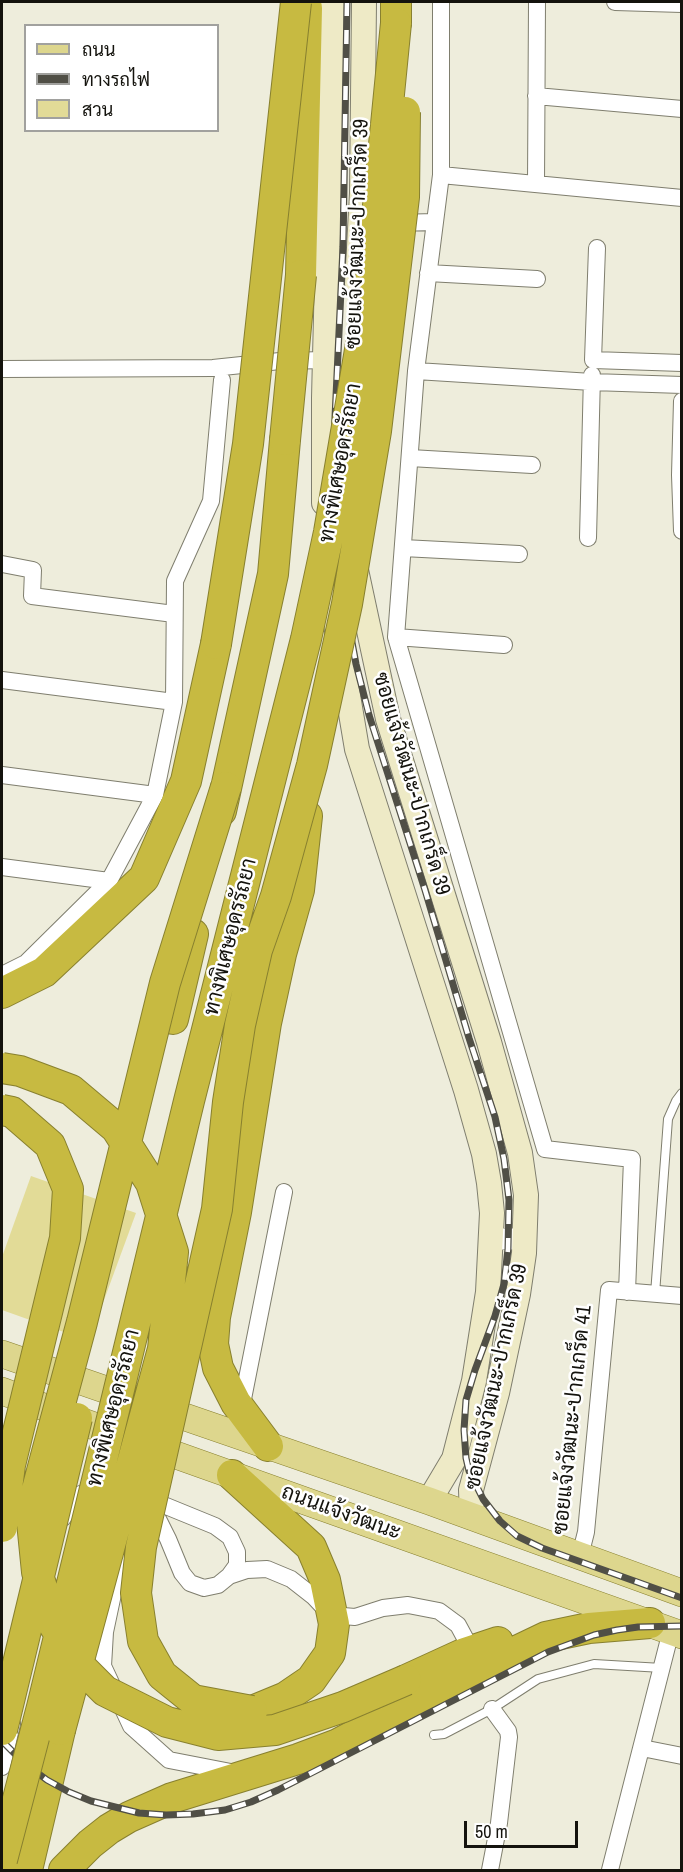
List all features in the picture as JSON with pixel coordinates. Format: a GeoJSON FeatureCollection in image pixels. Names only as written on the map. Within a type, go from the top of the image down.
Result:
{"type":"FeatureCollection","features":[{"type":"Feature","properties":{"kind":"highway"},"geometry":{"type":"LineString","coordinates":[[2,993],[44,972],[144,878],[186,781],[216,644],[248,444],[296,2]]}},
{"type":"Feature","properties":{"kind":"highway","name":"ทางพิเศษอุดรรัถยา"},"geometry":{"type":"LineString","coordinates":[[2,1730],[171,1030],[273,574],[303,254],[307,2]]}},
{"type":"Feature","properties":{"kind":"highway"},"geometry":{"type":"LineString","coordinates":[[232,1475],[311,1547],[325,1580],[334,1624],[330,1653],[311,1680],[286,1697],[252,1711],[193,1700],[162,1675],[143,1641],[136,1593],[141,1547],[217,1209],[228,1102],[240,1025],[257,950],[276,896],[312,765],[346,604],[366,494],[376,431],[404,197],[405,107],[396,12]]}},
{"type":"Feature","properties":{"kind":"highway","name":"ทางพิเศษอุดรรัถยา"},"geometry":{"type":"LineString","coordinates":[[2,1861],[42,1707],[189,1101],[303,650],[330,532],[369,297],[396,12]]}},
{"type":"Feature","properties":{"kind":"highway"},"geometry":{"type":"LineString","coordinates":[[268,1446],[241,1410],[218,1368],[213,1344],[215,1317],[236,1212],[266,1023],[281,954],[299,890],[312,765]]}},
{"type":"Feature","properties":{"kind":"highway"},"geometry":{"type":"LineString","coordinates":[[226,787],[165,983],[82,1322],[31,1512],[37,1572],[54,1625],[76,1662],[105,1690],[167,1722],[218,1735],[275,1731],[343,1707],[465,1653],[513,1638],[546,1637],[589,1628],[668,1630]]}},
{"type":"Feature","properties":{"kind":"highway"},"geometry":{"type":"LineString","coordinates":[[2,1068],[20,1071],[71,1090],[116,1128],[151,1184],[173,1252],[163,1349],[60,1730],[27,1870]]}},
{"type":"Feature","properties":{"kind":"highway"},"geometry":{"type":"LineString","coordinates":[[2,1110],[12,1112],[50,1145],[69,1189],[65,1238],[10,1465],[2,1527]]}},
{"type":"Feature","properties":{"kind":"highway"},"geometry":{"type":"LineString","coordinates":[[64,1870],[90,1844],[129,1817],[172,1798],[298,1759],[338,1744],[479,1669],[546,1637]]}},
{"type":"Feature","properties":{"kind":"main road","name":"ซอยแจ้งวัฒนะ-ปากเกร็ด 39"},"geometry":{"type":"LineString","coordinates":[[332,2],[324,398],[325,559],[357,749],[478,1135],[489,1183],[492,1213],[488,1292],[474,1381],[454,1459],[429,1501]]}},
{"type":"Feature","properties":{"kind":"main road","name":"ซอยแจ้งวัฒนะ-ปากเกร็ด 39"},"geometry":{"type":"LineString","coordinates":[[364,2],[360,224],[351,399],[350,542],[388,719],[489,1042],[520,1153],[526,1195],[525,1239],[518,1294],[497,1393],[471,1490],[472,1517]]}},
{"type":"Feature","properties":{"kind":"main road","name":"ถนนแจ้งวัฒนะ"},"geometry":{"type":"LineString","coordinates":[[2,1354],[133,1394],[268,1446],[429,1501],[681,1593]]}},
{"type":"Feature","properties":{"kind":"main road","name":"ถนนแจ้งวัฒนะ"},"geometry":{"type":"LineString","coordinates":[[2,1391],[83,1422],[668,1630]]}},
{"type":"Feature","properties":{"kind":"street"},"geometry":{"type":"LineString","coordinates":[[441,2],[441,175],[416,370],[396,638],[545,1149],[632,1159],[627,1292],[681,1296]]}},
{"type":"Feature","properties":{"kind":"street"},"geometry":{"type":"LineString","coordinates":[[536,184],[537,2]]}},
{"type":"Feature","properties":{"kind":"street"},"geometry":{"type":"LineString","coordinates":[[615,2],[681,4]]}},
{"type":"Feature","properties":{"kind":"street"},"geometry":{"type":"LineString","coordinates":[[536,96],[681,109]]}},
{"type":"Feature","properties":{"kind":"street"},"geometry":{"type":"LineString","coordinates":[[441,175],[681,198]]}},
{"type":"Feature","properties":{"kind":"street"},"geometry":{"type":"LineString","coordinates":[[360,224],[435,222]]}},
{"type":"Feature","properties":{"kind":"street"},"geometry":{"type":"LineString","coordinates":[[588,538],[597,248]]}},
{"type":"Feature","properties":{"kind":"street"},"geometry":{"type":"LineString","coordinates":[[428,273],[537,279]]}},
{"type":"Feature","properties":{"kind":"street"},"geometry":{"type":"LineString","coordinates":[[2,369],[213,368],[326,360]]}},
{"type":"Feature","properties":{"kind":"street"},"geometry":{"type":"LineString","coordinates":[[416,370],[593,372],[681,363]]}},
{"type":"Feature","properties":{"kind":"street"},"geometry":{"type":"LineString","coordinates":[[593,372],[681,385]]}},
{"type":"Feature","properties":{"kind":"street"},"geometry":{"type":"LineString","coordinates":[[2,975],[26,963],[109,881],[155,795],[174,702],[175,581],[211,501],[222,380]]}},
{"type":"Feature","properties":{"kind":"street"},"geometry":{"type":"LineString","coordinates":[[681,401],[681,531]]}},
{"type":"Feature","properties":{"kind":"street"},"geometry":{"type":"LineString","coordinates":[[411,458],[532,465]]}},
{"type":"Feature","properties":{"kind":"street"},"geometry":{"type":"LineString","coordinates":[[403,548],[519,554]]}},
{"type":"Feature","properties":{"kind":"street"},"geometry":{"type":"LineString","coordinates":[[2,564],[33,570],[32,596],[174,614]]}},
{"type":"Feature","properties":{"kind":"street"},"geometry":{"type":"LineString","coordinates":[[396,638],[504,645]]}},
{"type":"Feature","properties":{"kind":"street"},"geometry":{"type":"LineString","coordinates":[[2,680],[174,702]]}},
{"type":"Feature","properties":{"kind":"street"},"geometry":{"type":"LineString","coordinates":[[2,775],[155,795]]}},
{"type":"Feature","properties":{"kind":"street"},"geometry":{"type":"LineString","coordinates":[[2,867],[109,881]]}},
{"type":"Feature","properties":{"kind":"street"},"geometry":{"type":"LineString","coordinates":[[2,961],[26,963]]}},
{"type":"Feature","properties":{"kind":"street"},"geometry":{"type":"LineString","coordinates":[[241,1410],[284,1192]]}},
{"type":"Feature","properties":{"kind":"street"},"geometry":{"type":"LineString","coordinates":[[491,1239],[525,1239]]}},
{"type":"Feature","properties":{"kind":"street","name":"ซอยแจ้งวัฒนะ-ปากเกร็ด 41"},"geometry":{"type":"LineString","coordinates":[[580,1556],[586,1532],[609,1290],[627,1292]]}},
{"type":"Feature","properties":{"kind":"street"},"geometry":{"type":"LineString","coordinates":[[2,1767],[63,1518],[76,1483],[83,1422]]}},
{"type":"Feature","properties":{"kind":"street"},"geometry":{"type":"LineString","coordinates":[[2,1452],[9,1450],[25,1454],[76,1483],[108,1491],[124,1503],[126,1536],[105,1632],[103,1666],[131,1726],[169,1760],[245,1775]]}},
{"type":"Feature","properties":{"kind":"street"},"geometry":{"type":"LineString","coordinates":[[76,1483],[132,1493],[215,1526],[230,1537],[237,1551],[237,1565],[230,1576]]}},
{"type":"Feature","properties":{"kind":"street"},"geometry":{"type":"LineString","coordinates":[[132,1493],[159,1521],[182,1573],[190,1583],[204,1588],[218,1585],[230,1576],[247,1570],[267,1569],[291,1579],[314,1597],[331,1616],[355,1617],[383,1608],[408,1605],[439,1611],[458,1625],[465,1638],[465,1653]]}},
{"type":"Feature","properties":{"kind":"street"},"geometry":{"type":"LineString","coordinates":[[610,1870],[662,1668],[668,1630]]}},
{"type":"Feature","properties":{"kind":"street"},"geometry":{"type":"LineString","coordinates":[[490,1870],[499,1823],[509,1737],[508,1731],[492,1709]]}},
{"type":"Feature","properties":{"kind":"street"},"geometry":{"type":"LineString","coordinates":[[642,1748],[681,1756]]}},
{"type":"Feature","properties":{"kind":"street"},"geometry":{"type":"LineString","coordinates":[[2,1861],[3,1870]]}},
{"type":"Feature","properties":{"kind":"lane"},"geometry":{"type":"LineString","coordinates":[[655,1294],[668,1119],[681,1093]]}},
{"type":"Feature","properties":{"kind":"lane"},"geometry":{"type":"LineString","coordinates":[[155,1329],[180,1239]]}},
{"type":"Feature","properties":{"kind":"lane"},"geometry":{"type":"LineString","coordinates":[[434,1735],[444,1734],[492,1709],[538,1679],[594,1664],[662,1668]]}},
{"type":"Feature","properties":{"kind":"green space"},"geometry":{"type":"Polygon","coordinates":[[[31,1176],[136,1213],[89,1341],[2,1310],[2,1257],[31,1176]]]}},
{"type":"Feature","properties":{"kind":"railway"},"geometry":{"type":"LineString","coordinates":[[347,2],[343,247],[334,439],[336,527],[343,594],[356,664],[369,715],[495,1117],[504,1159],[509,1200],[508,1249],[504,1284],[466,1400],[464,1430],[466,1458],[469,1471],[483,1499],[500,1521],[517,1536],[542,1548],[682,1598]]}},
{"type":"Feature","properties":{"kind":"railway"},"geometry":{"type":"LineString","coordinates":[[2,1741],[24,1763],[47,1780],[91,1801],[139,1813],[166,1815],[225,1810],[278,1790],[548,1652],[594,1635],[617,1630],[682,1626]]}}]}
